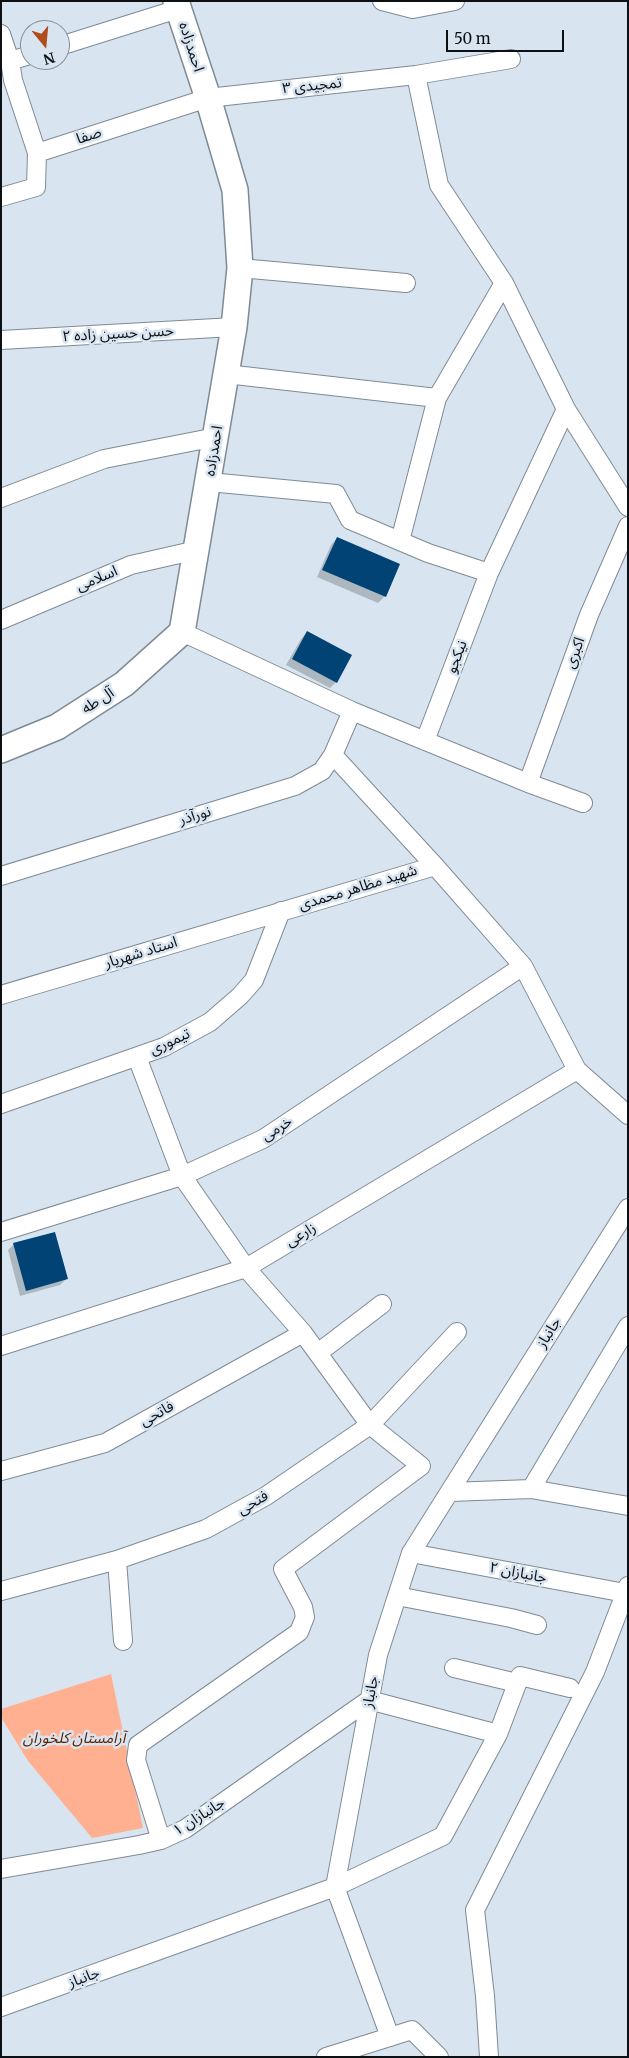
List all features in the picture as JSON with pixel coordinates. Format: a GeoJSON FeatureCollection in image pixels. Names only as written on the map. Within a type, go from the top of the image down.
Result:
{"type":"FeatureCollection","features":[{"type":"Feature","properties":{"kind":"street"},"geometry":{"type":"LineString","coordinates":[[382,1],[413,9],[455,1]]}},
{"type":"Feature","properties":{"kind":"street"},"geometry":{"type":"LineString","coordinates":[[70,42],[177,5]]}},
{"type":"Feature","properties":{"kind":"street","name":"احمدزاده"},"geometry":{"type":"LineString","coordinates":[[177,5],[208,98],[235,190],[240,268],[234,327],[182,632]]}},
{"type":"Feature","properties":{"kind":"street"},"geometry":{"type":"LineString","coordinates":[[1,34],[10,61],[7,82],[37,153],[36,187],[1,197]]}},
{"type":"Feature","properties":{"kind":"street"},"geometry":{"type":"LineString","coordinates":[[10,61],[20,58]]}},
{"type":"Feature","properties":{"kind":"street","name":"تمجیدی ۳"},"geometry":{"type":"LineString","coordinates":[[208,98],[416,75],[511,59]]}},
{"type":"Feature","properties":{"kind":"street"},"geometry":{"type":"LineString","coordinates":[[416,75],[439,184],[504,283],[566,409],[628,507]]}},
{"type":"Feature","properties":{"kind":"street","name":"صفا"},"geometry":{"type":"LineString","coordinates":[[37,153],[208,98]]}},
{"type":"Feature","properties":{"kind":"street"},"geometry":{"type":"LineString","coordinates":[[240,268],[406,283]]}},
{"type":"Feature","properties":{"kind":"street"},"geometry":{"type":"LineString","coordinates":[[400,541],[437,398],[504,283]]}},
{"type":"Feature","properties":{"kind":"street","name":"حسن حسین زاده ۲"},"geometry":{"type":"LineString","coordinates":[[1,340],[234,327]]}},
{"type":"Feature","properties":{"kind":"street"},"geometry":{"type":"LineString","coordinates":[[226,374],[437,398]]}},
{"type":"Feature","properties":{"kind":"street","name":"نیکجو"},"geometry":{"type":"LineString","coordinates":[[425,741],[489,573],[566,409]]}},
{"type":"Feature","properties":{"kind":"street"},"geometry":{"type":"LineString","coordinates":[[1,498],[104,459],[216,437]]}},
{"type":"Feature","properties":{"kind":"street"},"geometry":{"type":"LineString","coordinates":[[209,482],[336,494],[350,520],[428,553],[489,573]]}},
{"type":"Feature","properties":{"kind":"street","name":"اکبری"},"geometry":{"type":"LineString","coordinates":[[528,783],[589,615],[628,526]]}},
{"type":"Feature","properties":{"kind":"street","name":"اسلامی"},"geometry":{"type":"LineString","coordinates":[[1,620],[130,565],[196,550]]}},
{"type":"Feature","properties":{"kind":"street"},"geometry":{"type":"LineString","coordinates":[[182,632],[352,711],[528,783],[583,803]]}},
{"type":"Feature","properties":{"kind":"street","name":"آل طه"},"geometry":{"type":"LineString","coordinates":[[1,750],[57,727],[124,684],[182,632]]}},
{"type":"Feature","properties":{"kind":"street","name":"نورآذر"},"geometry":{"type":"LineString","coordinates":[[1,876],[295,786],[322,771],[333,756],[352,711]]}},
{"type":"Feature","properties":{"kind":"street"},"geometry":{"type":"LineString","coordinates":[[333,756],[435,866],[523,966],[576,1070],[628,1115]]}},
{"type":"Feature","properties":{"kind":"street","name":"شهید مظاهر محمدی"},"geometry":{"type":"LineString","coordinates":[[281,911],[435,866]]}},
{"type":"Feature","properties":{"kind":"street","name":"استاد شهریار"},"geometry":{"type":"LineString","coordinates":[[1,995],[281,911]]}},
{"type":"Feature","properties":{"kind":"street","name":"تیموری"},"geometry":{"type":"LineString","coordinates":[[1,1104],[164,1047],[210,1022],[240,996],[254,980],[281,911]]}},
{"type":"Feature","properties":{"kind":"street","name":"خرمی"},"geometry":{"type":"LineString","coordinates":[[1,1232],[182,1176],[263,1139],[523,966]]}},
{"type":"Feature","properties":{"kind":"street"},"geometry":{"type":"LineString","coordinates":[[137,1057],[182,1176],[246,1268],[303,1333],[370,1424],[421,1466],[284,1569],[303,1607],[305,1617],[299,1632],[138,1745],[136,1760],[161,1840]]}},
{"type":"Feature","properties":{"kind":"street","name":"زارعی"},"geometry":{"type":"LineString","coordinates":[[1,1346],[246,1268],[576,1070]]}},
{"type":"Feature","properties":{"kind":"street","name":"جانباز"},"geometry":{"type":"LineString","coordinates":[[1,2007],[334,1887],[378,1655],[411,1553],[621,1234],[628,1208]]}},
{"type":"Feature","properties":{"kind":"street"},"geometry":{"type":"LineString","coordinates":[[318,1353],[382,1304]]}},
{"type":"Feature","properties":{"kind":"street"},"geometry":{"type":"LineString","coordinates":[[531,1489],[628,1326]]}},
{"type":"Feature","properties":{"kind":"street","name":"فتحی"},"geometry":{"type":"LineString","coordinates":[[1,1591],[117,1560],[206,1529],[266,1496],[370,1424],[457,1332]]}},
{"type":"Feature","properties":{"kind":"street","name":"فاتحی"},"geometry":{"type":"LineString","coordinates":[[1,1471],[104,1443],[303,1333]]}},
{"type":"Feature","properties":{"kind":"street"},"geometry":{"type":"LineString","coordinates":[[450,1492],[531,1489],[628,1506]]}},
{"type":"Feature","properties":{"kind":"street","name":"جانبازان ۲"},"geometry":{"type":"LineString","coordinates":[[411,1553],[626,1589]]}},
{"type":"Feature","properties":{"kind":"street"},"geometry":{"type":"LineString","coordinates":[[117,1560],[123,1641]]}},
{"type":"Feature","properties":{"kind":"street"},"geometry":{"type":"LineString","coordinates":[[489,2057],[485,1996],[475,1910],[595,1672],[626,1589]]}},
{"type":"Feature","properties":{"kind":"street"},"geometry":{"type":"LineString","coordinates":[[397,1596],[511,1618],[537,1625]]}},
{"type":"Feature","properties":{"kind":"street"},"geometry":{"type":"LineString","coordinates":[[454,1668],[517,1684]]}},
{"type":"Feature","properties":{"kind":"street"},"geometry":{"type":"LineString","coordinates":[[390,2037],[334,1887],[443,1836],[498,1734],[520,1676],[570,1688]]}},
{"type":"Feature","properties":{"kind":"street"},"geometry":{"type":"LineString","coordinates":[[369,1700],[498,1734]]}},
{"type":"Feature","properties":{"kind":"street","name":"جانبازان ۱"},"geometry":{"type":"LineString","coordinates":[[1,1869],[161,1840],[185,1830],[369,1700]]}},
{"type":"Feature","properties":{"kind":"street"},"geometry":{"type":"LineString","coordinates":[[326,2057],[412,2030],[439,2057]]}},
{"type":"Feature","properties":{"kind":"green space","name":"آرامستان کلخوران"},"geometry":{"type":"Polygon","coordinates":[[[111,1674],[143,1828],[92,1838],[28,1761],[1,1717],[1,1709],[111,1674]]]}},
{"type":"Feature","properties":{"kind":"building"},"geometry":{"type":"Polygon","coordinates":[[[337,537],[400,564],[386,597],[322,570],[337,537]]]}},
{"type":"Feature","properties":{"kind":"building"},"geometry":{"type":"Polygon","coordinates":[[[307,631],[352,655],[337,683],[292,659],[307,631]]]}},
{"type":"Feature","properties":{"kind":"building"},"geometry":{"type":"Polygon","coordinates":[[[55,1232],[68,1279],[26,1291],[13,1243],[55,1232]]]}}]}
